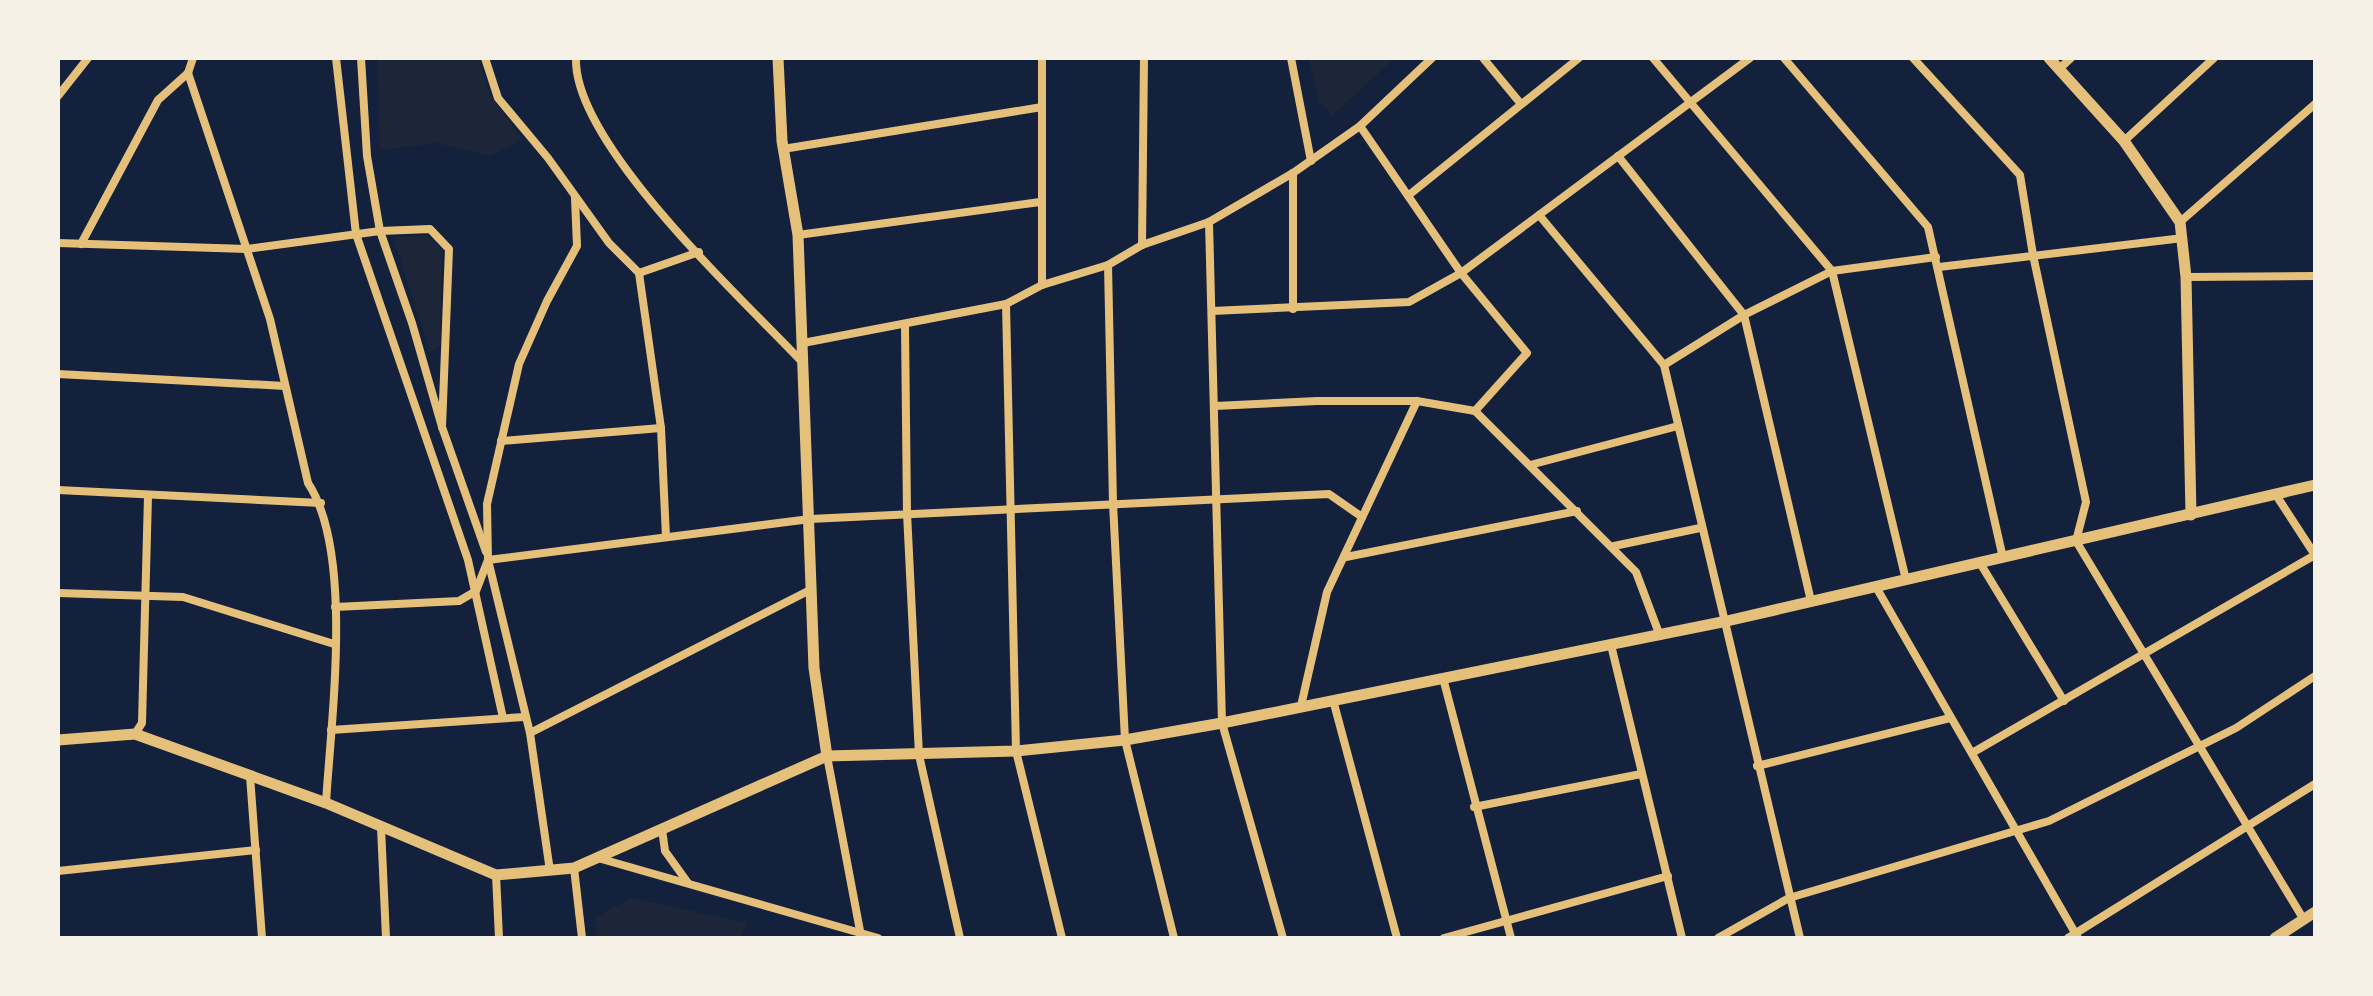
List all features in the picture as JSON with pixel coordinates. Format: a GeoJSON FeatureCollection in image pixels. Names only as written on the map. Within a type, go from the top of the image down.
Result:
{"type":"FeatureCollection","features":[{"type":"Feature","properties":{"kind":"street"},"geometry":{"type":"LineString","coordinates":[[58,96],[88,58]]}},
{"type":"Feature","properties":{"kind":"street"},"geometry":{"type":"LineString","coordinates":[[81,244],[158,100],[188,73],[193,58]]}},
{"type":"Feature","properties":{"kind":"street"},"geometry":{"type":"LineString","coordinates":[[336,58],[356,234],[468,560],[503,718]]}},
{"type":"Feature","properties":{"kind":"street"},"geometry":{"type":"LineString","coordinates":[[361,58],[367,156],[380,231],[488,560],[530,733],[550,871]]}},
{"type":"Feature","properties":{"kind":"street"},"geometry":{"type":"LineString","coordinates":[[485,58],[498,98],[548,158],[609,243],[639,273],[661,428],[666,537]]}},
{"type":"Feature","properties":{"kind":"street"},"geometry":{"type":"LineString","coordinates":[[576,58],[576,70],[599,132],[662,212],[803,364]]}},
{"type":"Feature","properties":{"kind":"street"},"geometry":{"type":"LineString","coordinates":[[778,58],[783,149],[798,235],[814,668],[861,936]]}},
{"type":"Feature","properties":{"kind":"street"},"geometry":{"type":"LineString","coordinates":[[1042,58],[1042,285]]}},
{"type":"Feature","properties":{"kind":"street"},"geometry":{"type":"LineString","coordinates":[[1142,245],[1144,58]]}},
{"type":"Feature","properties":{"kind":"street"},"geometry":{"type":"LineString","coordinates":[[1291,58],[1311,161]]}},
{"type":"Feature","properties":{"kind":"street"},"geometry":{"type":"LineString","coordinates":[[803,343],[905,326],[1006,304],[1042,285],[1108,265],[1142,245],[1209,222],[1293,173],[1360,126],[1432,58]]}},
{"type":"Feature","properties":{"kind":"street"},"geometry":{"type":"LineString","coordinates":[[1483,58],[1521,104]]}},
{"type":"Feature","properties":{"kind":"street"},"geometry":{"type":"LineString","coordinates":[[1409,195],[1579,58]]}},
{"type":"Feature","properties":{"kind":"street"},"geometry":{"type":"LineString","coordinates":[[1653,58],[1832,271],[1906,580]]}},
{"type":"Feature","properties":{"kind":"street"},"geometry":{"type":"LineString","coordinates":[[1212,311],[1409,302],[1461,273],[1750,58]]}},
{"type":"Feature","properties":{"kind":"street"},"geometry":{"type":"LineString","coordinates":[[1784,58],[1928,227],[2003,558]]}},
{"type":"Feature","properties":{"kind":"street"},"geometry":{"type":"LineString","coordinates":[[1913,58],[2020,175],[2033,255],[2086,502],[2076,541],[2304,920]]}},
{"type":"Feature","properties":{"kind":"street"},"geometry":{"type":"LineString","coordinates":[[2049,58],[2124,141],[2180,222],[2186,277],[2191,515]]}},
{"type":"Feature","properties":{"kind":"street"},"geometry":{"type":"LineString","coordinates":[[2059,69],[2071,58]]}},
{"type":"Feature","properties":{"kind":"street"},"geometry":{"type":"LineString","coordinates":[[2124,141],[2214,58]]}},
{"type":"Feature","properties":{"kind":"street"},"geometry":{"type":"LineString","coordinates":[[188,73],[270,319],[308,483],[321,503],[333,563],[334,644],[326,803]]}},
{"type":"Feature","properties":{"kind":"street"},"geometry":{"type":"LineString","coordinates":[[2180,222],[2315,104]]}},
{"type":"Feature","properties":{"kind":"street"},"geometry":{"type":"LineString","coordinates":[[783,149],[1042,107]]}},
{"type":"Feature","properties":{"kind":"street"},"geometry":{"type":"LineString","coordinates":[[1360,126],[1461,273],[1527,353],[1475,411]]}},
{"type":"Feature","properties":{"kind":"street"},"geometry":{"type":"LineString","coordinates":[[1618,156],[1744,315],[1811,601]]}},
{"type":"Feature","properties":{"kind":"street"},"geometry":{"type":"LineString","coordinates":[[1293,173],[1293,309]]}},
{"type":"Feature","properties":{"kind":"street"},"geometry":{"type":"LineString","coordinates":[[335,607],[459,601],[476,591],[488,560],[487,504],[519,364],[547,301],[577,246],[575,198]]}},
{"type":"Feature","properties":{"kind":"street"},"geometry":{"type":"LineString","coordinates":[[798,235],[1040,202]]}},
{"type":"Feature","properties":{"kind":"street"},"geometry":{"type":"LineString","coordinates":[[1539,215],[1664,365],[1700,528],[1727,621],[1757,766],[1800,938]]}},
{"type":"Feature","properties":{"kind":"street"},"geometry":{"type":"LineString","coordinates":[[1209,222],[1222,723],[1283,938]]}},
{"type":"Feature","properties":{"kind":"street"},"geometry":{"type":"LineString","coordinates":[[58,243],[247,249],[380,231],[430,229],[449,249],[442,427]]}},
{"type":"Feature","properties":{"kind":"street"},"geometry":{"type":"LineString","coordinates":[[1939,267],[2183,238]]}},
{"type":"Feature","properties":{"kind":"street"},"geometry":{"type":"LineString","coordinates":[[639,273],[699,252]]}},
{"type":"Feature","properties":{"kind":"street"},"geometry":{"type":"LineString","coordinates":[[1664,365],[1744,315],[1832,271],[1936,257]]}},
{"type":"Feature","properties":{"kind":"street"},"geometry":{"type":"LineString","coordinates":[[1108,265],[1113,503],[1125,740],[1174,938]]}},
{"type":"Feature","properties":{"kind":"street"},"geometry":{"type":"LineString","coordinates":[[2186,277],[2315,276]]}},
{"type":"Feature","properties":{"kind":"street"},"geometry":{"type":"LineString","coordinates":[[1006,304],[1016,751],[1062,938]]}},
{"type":"Feature","properties":{"kind":"street"},"geometry":{"type":"LineString","coordinates":[[905,326],[907,513],[919,755],[960,938]]}},
{"type":"Feature","properties":{"kind":"street"},"geometry":{"type":"LineString","coordinates":[[58,374],[285,386]]}},
{"type":"Feature","properties":{"kind":"street"},"geometry":{"type":"LineString","coordinates":[[1215,406],[1317,401],[1417,401],[1475,411],[1614,546],[1636,572],[1660,636]]}},
{"type":"Feature","properties":{"kind":"street"},"geometry":{"type":"LineString","coordinates":[[1301,706],[1327,592],[1417,401]]}},
{"type":"Feature","properties":{"kind":"street"},"geometry":{"type":"LineString","coordinates":[[1530,465],[1678,426]]}},
{"type":"Feature","properties":{"kind":"street"},"geometry":{"type":"LineString","coordinates":[[501,441],[661,428]]}},
{"type":"Feature","properties":{"kind":"street"},"geometry":{"type":"LineString","coordinates":[[58,740],[135,734],[326,803],[496,875],[550,871],[574,868],[827,756],[1016,751],[1125,740],[1222,723],[1660,636],[2315,485]]}},
{"type":"Feature","properties":{"kind":"street"},"geometry":{"type":"LineString","coordinates":[[58,490],[321,503]]}},
{"type":"Feature","properties":{"kind":"street"},"geometry":{"type":"LineString","coordinates":[[488,560],[810,519],[907,513],[1329,494],[1362,517]]}},
{"type":"Feature","properties":{"kind":"street"},"geometry":{"type":"LineString","coordinates":[[1972,753],[2315,555],[2276,495]]}},
{"type":"Feature","properties":{"kind":"street"},"geometry":{"type":"LineString","coordinates":[[135,734],[142,723],[148,496]]}},
{"type":"Feature","properties":{"kind":"street"},"geometry":{"type":"LineString","coordinates":[[1346,557],[1577,511]]}},
{"type":"Feature","properties":{"kind":"street"},"geometry":{"type":"LineString","coordinates":[[1614,546],[1700,528]]}},
{"type":"Feature","properties":{"kind":"street"},"geometry":{"type":"LineString","coordinates":[[1980,563],[2064,701]]}},
{"type":"Feature","properties":{"kind":"street"},"geometry":{"type":"LineString","coordinates":[[1876,587],[2074,937],[2315,784]]}},
{"type":"Feature","properties":{"kind":"street"},"geometry":{"type":"LineString","coordinates":[[530,733],[812,589]]}},
{"type":"Feature","properties":{"kind":"street"},"geometry":{"type":"LineString","coordinates":[[58,593],[146,593],[183,597],[334,644]]}},
{"type":"Feature","properties":{"kind":"street"},"geometry":{"type":"LineString","coordinates":[[1611,645],[1682,938]]}},
{"type":"Feature","properties":{"kind":"street"},"geometry":{"type":"LineString","coordinates":[[1718,938],[1789,898],[2017,833],[2049,821],[2236,728],[2315,676]]}},
{"type":"Feature","properties":{"kind":"street"},"geometry":{"type":"LineString","coordinates":[[1443,678],[1474,807],[1511,938]]}},
{"type":"Feature","properties":{"kind":"street"},"geometry":{"type":"LineString","coordinates":[[1333,700],[1397,938]]}},
{"type":"Feature","properties":{"kind":"street"},"geometry":{"type":"LineString","coordinates":[[331,730],[524,717]]}},
{"type":"Feature","properties":{"kind":"street"},"geometry":{"type":"LineString","coordinates":[[1757,766],[1950,718]]}},
{"type":"Feature","properties":{"kind":"street"},"geometry":{"type":"LineString","coordinates":[[1474,807],[1641,774]]}},
{"type":"Feature","properties":{"kind":"street"},"geometry":{"type":"LineString","coordinates":[[250,776],[262,938]]}},
{"type":"Feature","properties":{"kind":"street"},"geometry":{"type":"LineString","coordinates":[[381,827],[386,938]]}},
{"type":"Feature","properties":{"kind":"street"},"geometry":{"type":"LineString","coordinates":[[662,829],[665,851],[688,884]]}},
{"type":"Feature","properties":{"kind":"street"},"geometry":{"type":"LineString","coordinates":[[58,871],[256,850]]}},
{"type":"Feature","properties":{"kind":"street"},"geometry":{"type":"LineString","coordinates":[[598,858],[861,936],[878,938]]}},
{"type":"Feature","properties":{"kind":"street"},"geometry":{"type":"LineString","coordinates":[[574,868],[582,938]]}},
{"type":"Feature","properties":{"kind":"street"},"geometry":{"type":"LineString","coordinates":[[496,875],[499,938]]}},
{"type":"Feature","properties":{"kind":"street"},"geometry":{"type":"LineString","coordinates":[[1444,938],[1508,923],[1668,876]]}},
{"type":"Feature","properties":{"kind":"street"},"geometry":{"type":"LineString","coordinates":[[2275,938],[2315,912]]}},
{"type":"Feature","properties":{"kind":"shaded area"},"geometry":{"type":"Polygon","coordinates":[[[377,58],[478,58],[490,94],[523,140],[490,156],[436,143],[380,150],[377,58]]]}},
{"type":"Feature","properties":{"kind":"shaded area"},"geometry":{"type":"Polygon","coordinates":[[[1309,58],[1395,58],[1332,115],[1319,102],[1309,58]]]}},
{"type":"Feature","properties":{"kind":"shaded area"},"geometry":{"type":"Polygon","coordinates":[[[427,235],[442,250],[440,347],[430,351],[393,237],[427,235]]]}},
{"type":"Feature","properties":{"kind":"shaded area"},"geometry":{"type":"Polygon","coordinates":[[[632,898],[747,923],[741,938],[597,938],[595,917],[632,898]]]}}]}
